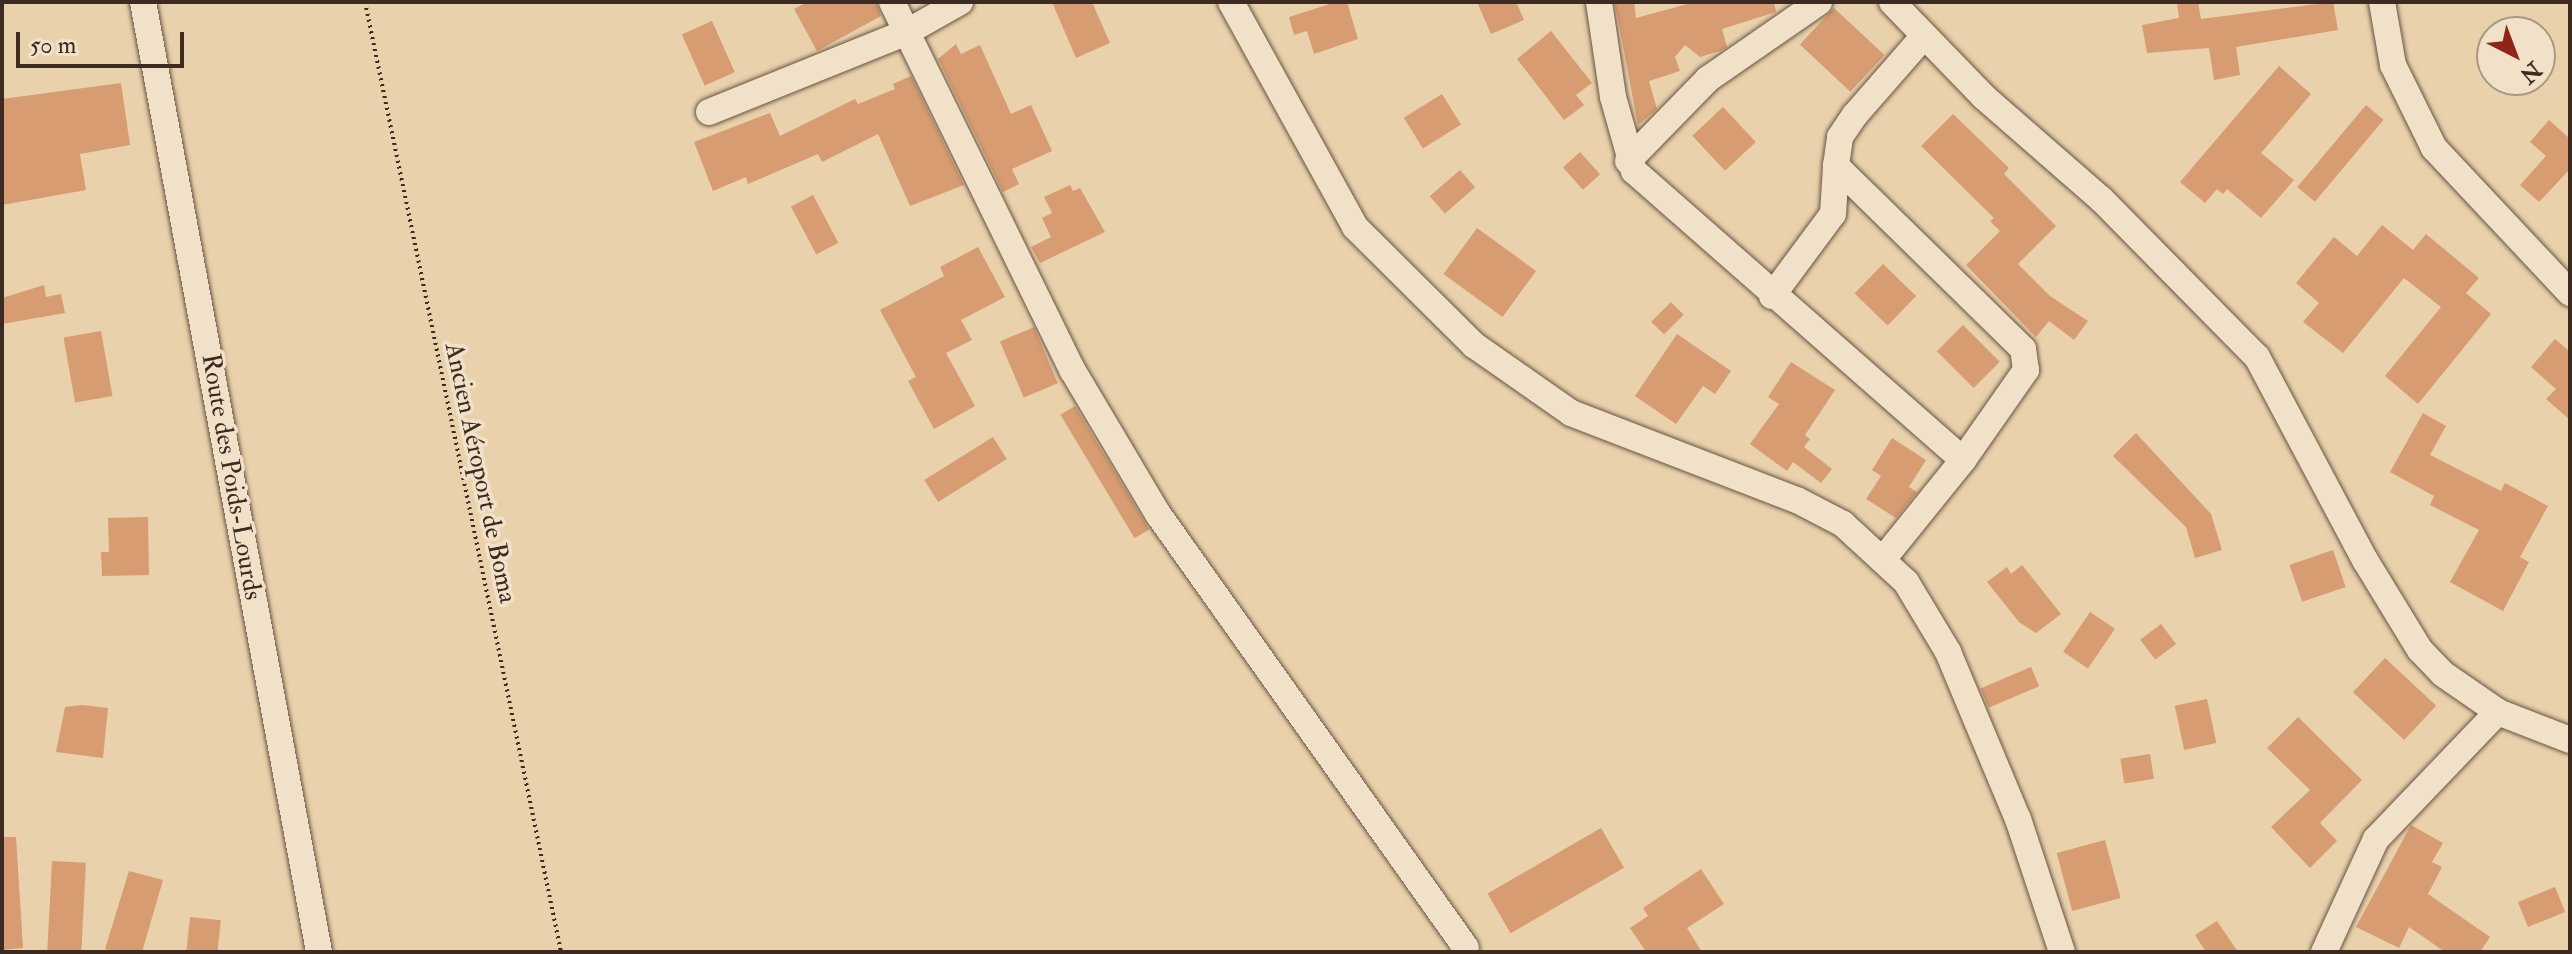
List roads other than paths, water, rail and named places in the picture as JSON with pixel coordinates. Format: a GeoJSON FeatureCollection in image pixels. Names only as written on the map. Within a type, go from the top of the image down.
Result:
{"type":"FeatureCollection","features":[{"type":"Feature","properties":{"kind":"street","name":"Route des Poids-Lourds"},"geometry":{"type":"LineString","coordinates":[[143,2],[319,952]]}},
{"type":"Feature","properties":{"kind":"street"},"geometry":{"type":"LineString","coordinates":[[892,2],[1073,371],[1158,514],[1466,948]]}},
{"type":"Feature","properties":{"kind":"street"},"geometry":{"type":"LineString","coordinates":[[709,112],[907,32],[960,2]]}},
{"type":"Feature","properties":{"kind":"street"},"geometry":{"type":"LineString","coordinates":[[1599,2],[1628,161],[1772,296],[1963,460]]}},
{"type":"Feature","properties":{"kind":"street"},"geometry":{"type":"LineString","coordinates":[[1628,161],[1728,62],[1819,2]]}},
{"type":"Feature","properties":{"kind":"street"},"geometry":{"type":"LineString","coordinates":[[1892,2],[1984,97],[2101,199],[2245,342],[2272,381],[2347,527],[2420,650],[2443,674],[2498,712],[2570,740]]}},
{"type":"Feature","properties":{"kind":"street"},"geometry":{"type":"LineString","coordinates":[[2382,2],[2393,65],[2434,148],[2570,293]]}},
{"type":"Feature","properties":{"kind":"street"},"geometry":{"type":"LineString","coordinates":[[1242,8],[1355,227],[1474,345],[1571,413],[1797,500],[1843,524],[1884,558],[1923,607],[1948,652],[2018,819],[2062,952]]}},
{"type":"Feature","properties":{"kind":"street"},"geometry":{"type":"LineString","coordinates":[[1772,296],[1833,214],[1840,137],[1855,115],[1924,36]]}},
{"type":"Feature","properties":{"kind":"street"},"geometry":{"type":"LineString","coordinates":[[1836,166],[2023,349],[2026,370],[1963,460],[1884,558]]}},
{"type":"Feature","properties":{"kind":"street"},"geometry":{"type":"LineString","coordinates":[[2324,952],[2376,839],[2498,712]]}}]}
